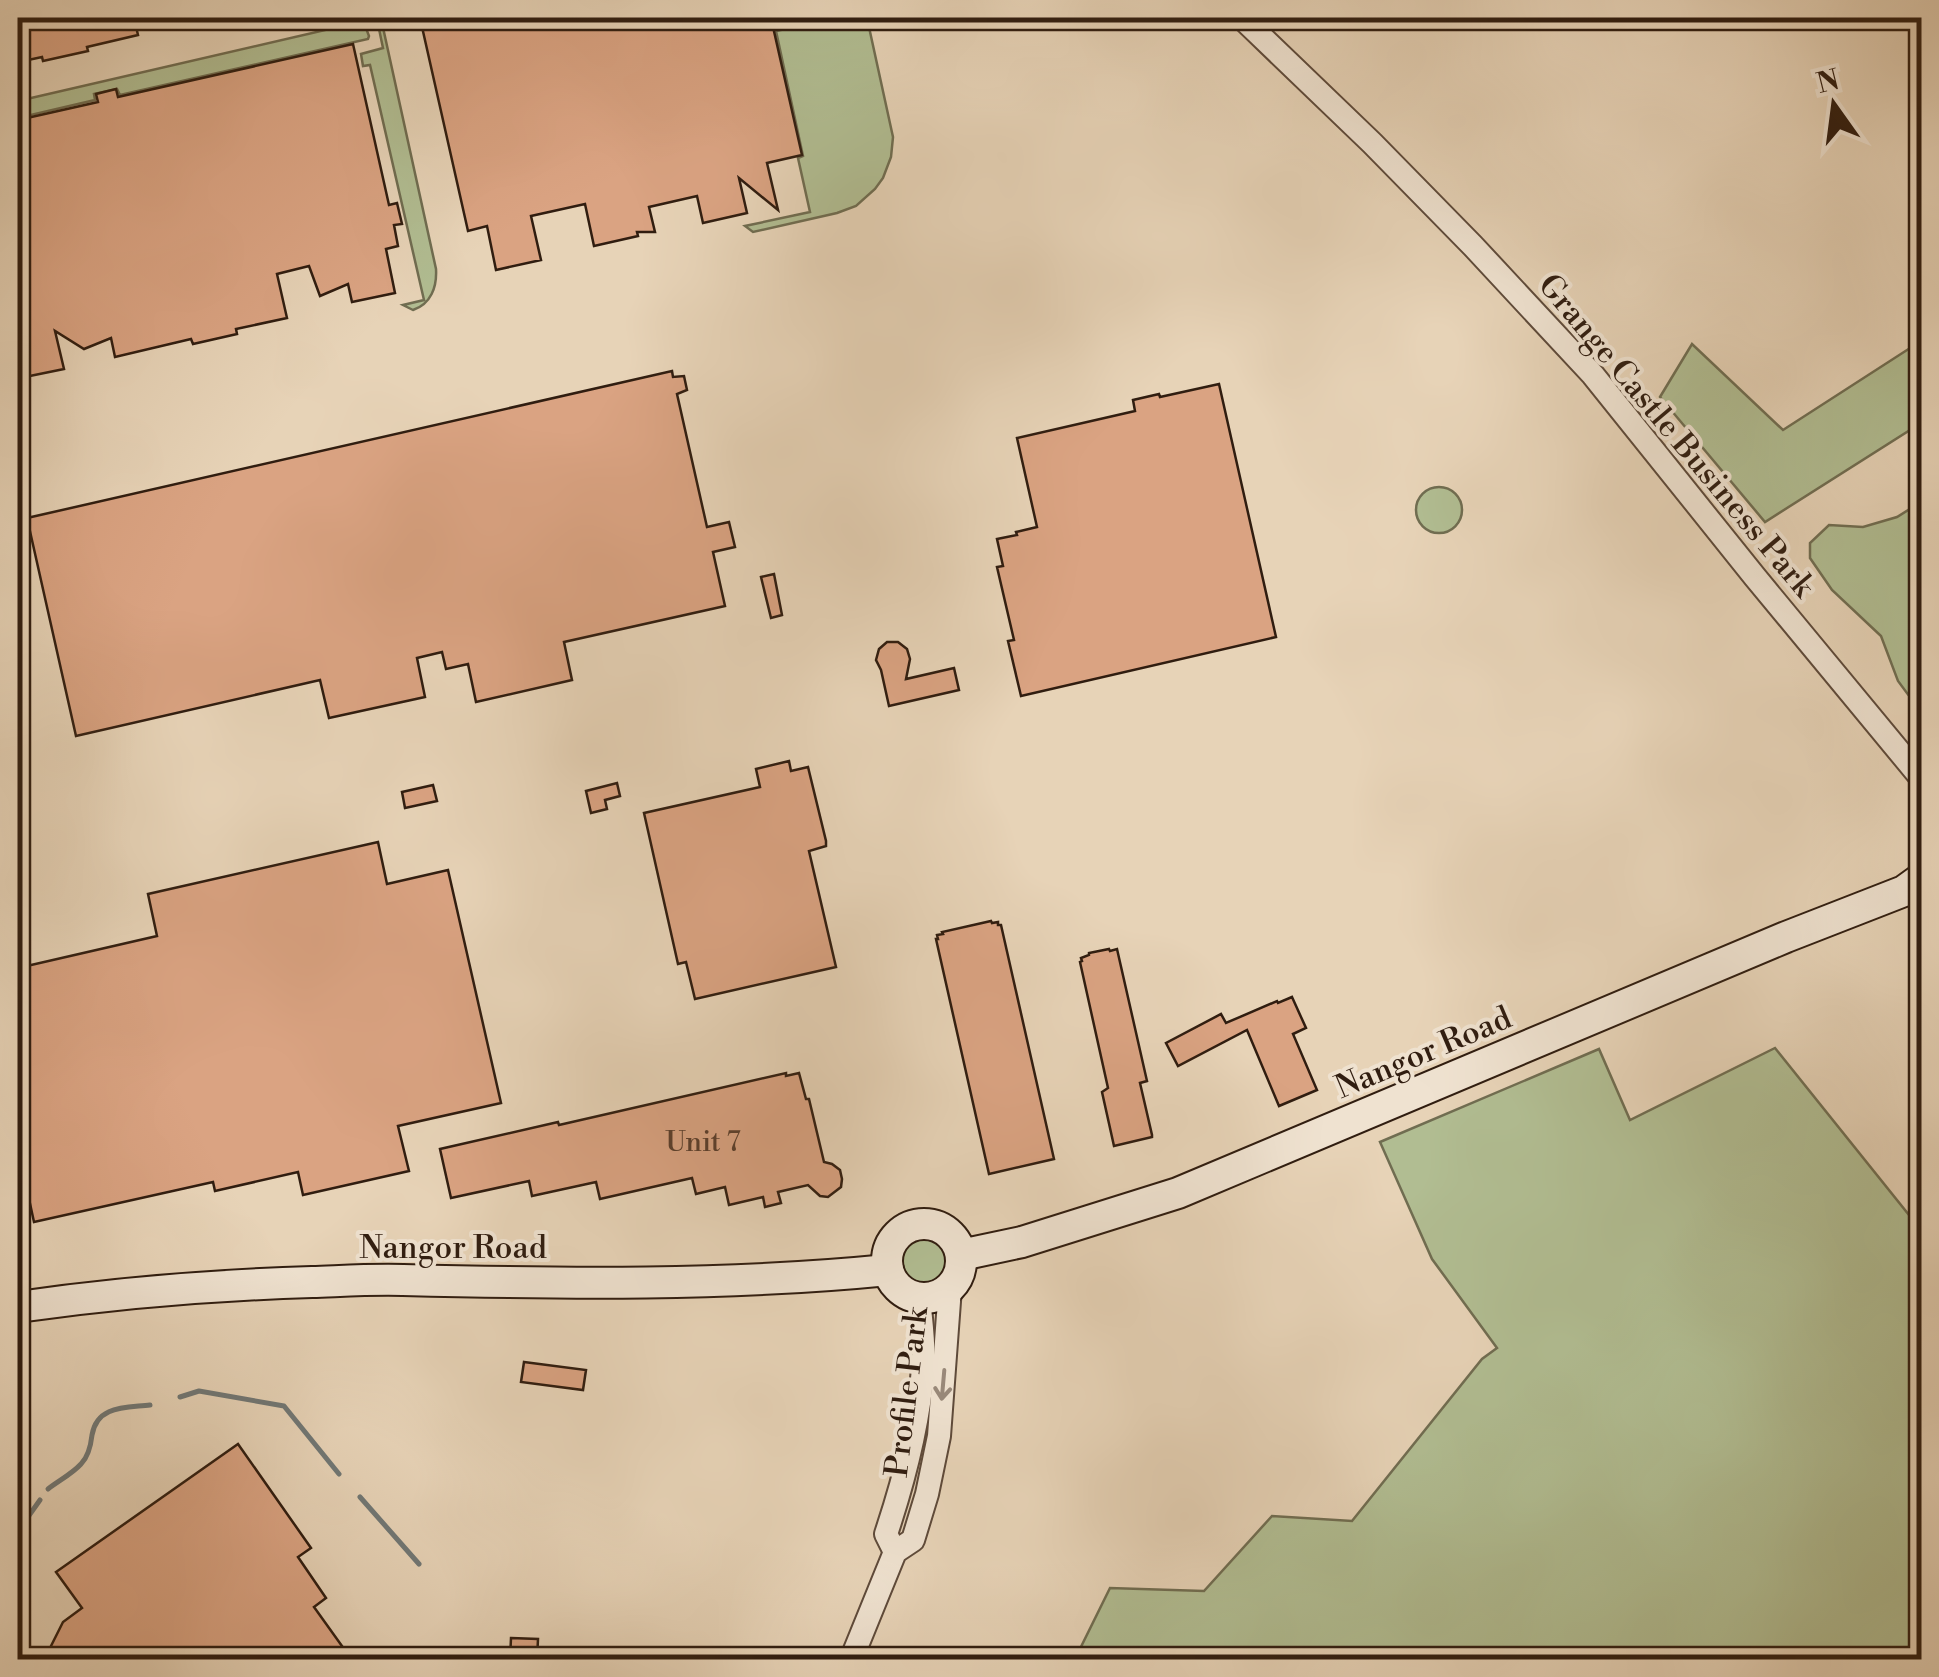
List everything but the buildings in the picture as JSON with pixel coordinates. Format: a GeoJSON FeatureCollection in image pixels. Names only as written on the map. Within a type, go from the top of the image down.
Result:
{"type":"FeatureCollection","features":[{"type":"Feature","properties":{"kind":"main road","name":"Nangor Road"},"geometry":{"type":"LineString","coordinates":[[961,1255],[1022,1242],[1178,1193],[1786,937],[1916,887]]}},
{"type":"Feature","properties":{"kind":"main road"},"geometry":{"type":"LineString","coordinates":[[916,1225],[940,1228],[957,1244],[961,1255],[960,1273],[941,1294],[920,1298],[899,1289],[888,1270],[887,1258],[896,1236],[916,1225]]}},
{"type":"Feature","properties":{"kind":"main road","name":"Nangor Road"},"geometry":{"type":"LineString","coordinates":[[18,1306],[215,1285],[402,1280],[637,1284],[888,1270]]}},
{"type":"Feature","properties":{"kind":"street","name":"Grange Castle Business Park"},"geometry":{"type":"LineString","coordinates":[[1242,18],[1474,246],[1593,376],[1922,779]]}},
{"type":"Feature","properties":{"kind":"street","name":"Profile Park"},"geometry":{"type":"LineString","coordinates":[[850,1660],[895,1552],[912,1540],[927,1494],[939,1436],[950,1288]]}},
{"type":"Feature","properties":{"kind":"street","name":"Profile Park"},"geometry":{"type":"LineString","coordinates":[[895,1552],[886,1534],[918,1416],[924,1364],[920,1298]]}},
{"type":"Feature","properties":{"kind":"green space"},"geometry":{"type":"Polygon","coordinates":[[[837,18],[867,18],[893,137],[883,178],[856,206],[753,232],[745,226],[810,212],[798,158],[803,156],[776,31],[837,18]]]}},
{"type":"Feature","properties":{"kind":"green space"},"geometry":{"type":"Polygon","coordinates":[[[364,23],[368,39],[120,95],[117,89],[94,94],[95,100],[18,118],[18,101],[364,23]]]}},
{"type":"Feature","properties":{"kind":"green space"},"geometry":{"type":"Polygon","coordinates":[[[382,23],[436,269],[432,294],[413,310],[403,305],[424,300],[370,65],[363,66],[361,54],[383,48],[378,24],[382,23]]]}},
{"type":"Feature","properties":{"kind":"green space"},"geometry":{"type":"Polygon","coordinates":[[[1921,341],[1921,423],[1765,522],[1660,397],[1692,344],[1783,430],[1921,341]]]}},
{"type":"Feature","properties":{"kind":"green space"},"geometry":{"type":"Polygon","coordinates":[[[1439,487],[1455,494],[1462,510],[1455,526],[1439,533],[1423,526],[1416,510],[1423,494],[1439,487]]]}},
{"type":"Feature","properties":{"kind":"green space"},"geometry":{"type":"Polygon","coordinates":[[[1921,502],[1921,712],[1898,681],[1881,636],[1832,590],[1810,558],[1810,543],[1829,525],[1863,527],[1897,517],[1921,502]]]}},
{"type":"Feature","properties":{"kind":"green space"},"geometry":{"type":"Polygon","coordinates":[[[1775,1048],[1921,1230],[1921,1659],[1075,1659],[1110,1588],[1204,1591],[1272,1516],[1352,1521],[1482,1359],[1497,1348],[1432,1259],[1380,1142],[1599,1049],[1630,1120],[1775,1048]]]}},
{"type":"Feature","properties":{"kind":"green space"},"geometry":{"type":"Polygon","coordinates":[[[924,1239],[940,1245],[946,1261],[940,1277],[924,1283],[908,1277],[902,1261],[908,1245],[924,1239]]]}},
{"type":"Feature","properties":{"kind":"waterway"},"geometry":{"type":"LineString","coordinates":[[180,1397],[199,1391],[284,1406],[339,1474]]}},
{"type":"Feature","properties":{"kind":"waterway"},"geometry":{"type":"LineString","coordinates":[[48,1489],[83,1461],[95,1425],[106,1413],[150,1405]]}},
{"type":"Feature","properties":{"kind":"waterway"},"geometry":{"type":"LineString","coordinates":[[360,1497],[419,1564]]}},
{"type":"Feature","properties":{"kind":"waterway"},"geometry":{"type":"LineString","coordinates":[[18,1531],[40,1500]]}}]}
